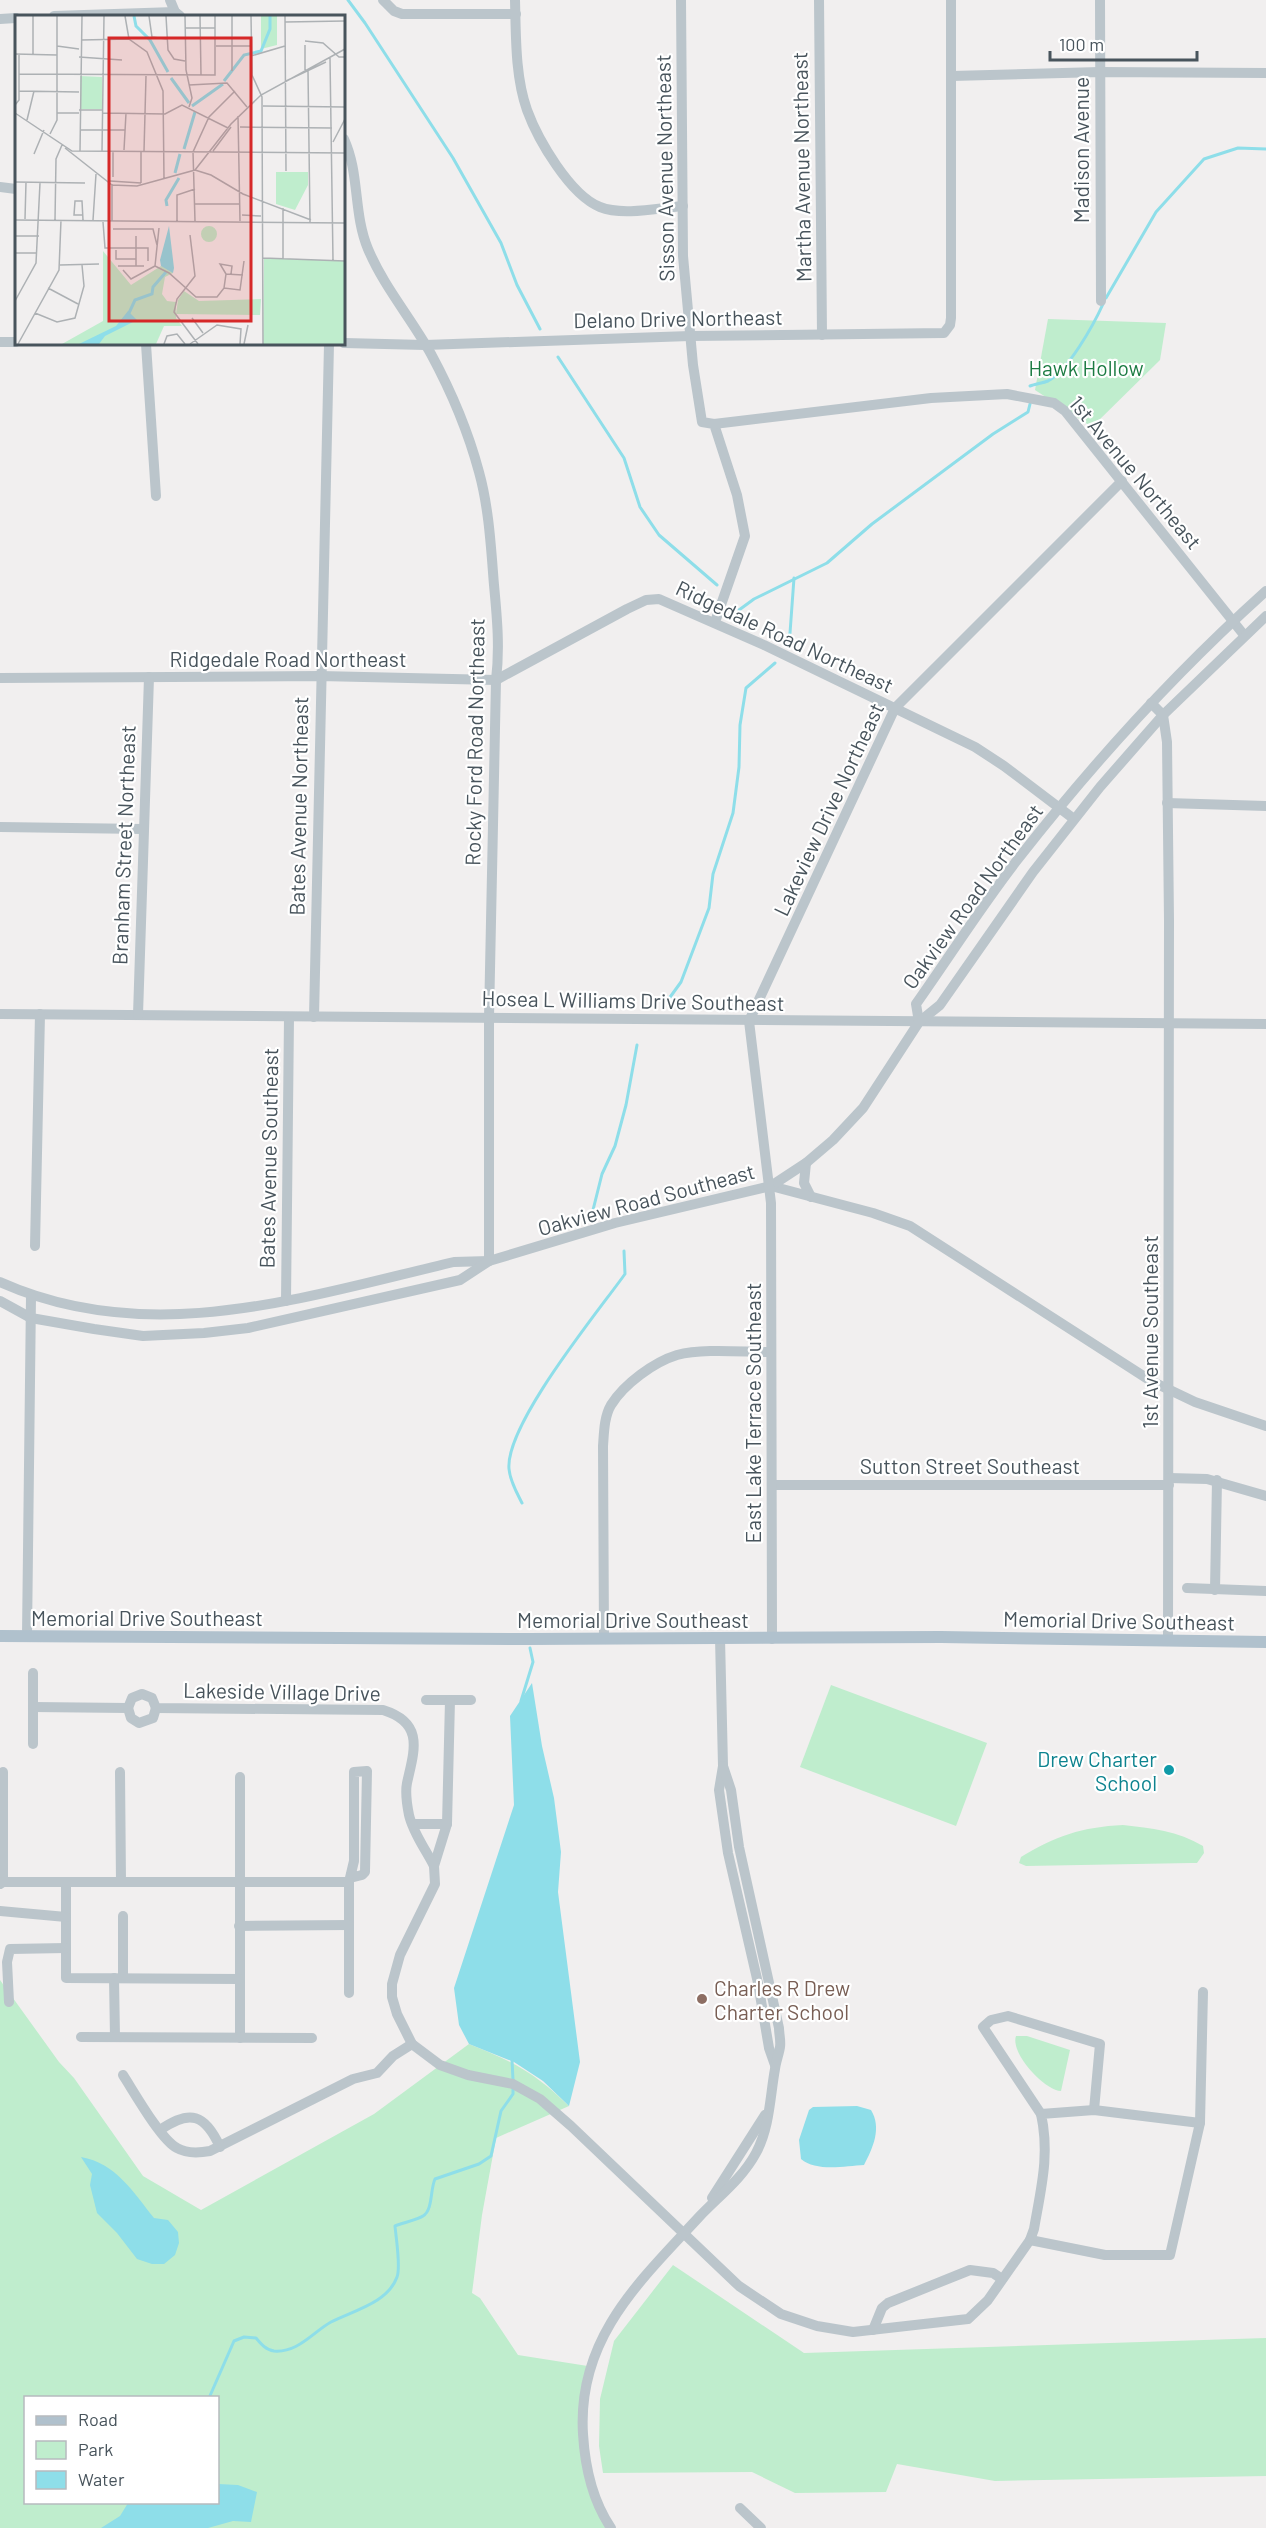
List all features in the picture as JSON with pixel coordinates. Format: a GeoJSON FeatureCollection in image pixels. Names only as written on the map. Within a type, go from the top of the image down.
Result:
{"type":"FeatureCollection","features":[{"type":"Feature","properties":{"kind":"main road","name":"Memorial Drive Southeast"},"geometry":{"type":"LineString","coordinates":[[0,1636],[772,1639],[941,1637],[1266,1642]]}},
{"type":"Feature","properties":{"kind":"street"},"geometry":{"type":"LineString","coordinates":[[116,15],[177,14],[170,0]]}},
{"type":"Feature","properties":{"kind":"street"},"geometry":{"type":"LineString","coordinates":[[383,0],[394,11],[402,14],[516,14]]}},
{"type":"Feature","properties":{"kind":"street"},"geometry":{"type":"LineString","coordinates":[[515,0],[519,72],[527,110],[555,163],[579,194],[601,207],[633,211],[683,206]]}},
{"type":"Feature","properties":{"kind":"street","name":"Sisson Avenue Northeast"},"geometry":{"type":"LineString","coordinates":[[681,0],[685,290],[702,422],[714,424]]}},
{"type":"Feature","properties":{"kind":"street","name":"Martha Avenue Northeast"},"geometry":{"type":"LineString","coordinates":[[819,0],[822,334]]}},
{"type":"Feature","properties":{"kind":"street"},"geometry":{"type":"LineString","coordinates":[[951,0],[952,76],[1100,72],[1266,73]]}},
{"type":"Feature","properties":{"kind":"street","name":"Madison Avenue"},"geometry":{"type":"LineString","coordinates":[[1100,0],[1101,301]]}},
{"type":"Feature","properties":{"kind":"street"},"geometry":{"type":"LineString","coordinates":[[0,19],[15,18]]}},
{"type":"Feature","properties":{"kind":"street","name":"Delano Drive Northeast"},"geometry":{"type":"LineString","coordinates":[[345,344],[425,345],[690,336],[944,333],[950,325],[951,318],[952,76]]}},
{"type":"Feature","properties":{"kind":"street","name":"Rocky Ford Road Northeast"},"geometry":{"type":"LineString","coordinates":[[345,142],[354,166],[358,219],[368,247],[388,286],[425,345],[456,405],[480,473],[490,537],[498,634],[489,1018],[489,1262]]}},
{"type":"Feature","properties":{"kind":"street"},"geometry":{"type":"LineString","coordinates":[[0,187],[15,189]]}},
{"type":"Feature","properties":{"kind":"street"},"geometry":{"type":"LineString","coordinates":[[146,345],[156,496]]}},
{"type":"Feature","properties":{"kind":"street","name":"Bates Avenue Northeast"},"geometry":{"type":"LineString","coordinates":[[314,1017],[329,345]]}},
{"type":"Feature","properties":{"kind":"street","name":"1st Avenue Northeast"},"geometry":{"type":"LineString","coordinates":[[714,424],[931,398],[1007,394],[1039,398],[1054,403],[1065,411],[1244,636]]}},
{"type":"Feature","properties":{"kind":"street"},"geometry":{"type":"LineString","coordinates":[[714,424],[737,495],[745,536],[715,622]]}},
{"type":"Feature","properties":{"kind":"street","name":"Lakeview Drive Northeast"},"geometry":{"type":"LineString","coordinates":[[749,1021],[895,708],[1122,481]]}},
{"type":"Feature","properties":{"kind":"street","name":"Oakview Road Northeast"},"geometry":{"type":"LineString","coordinates":[[1266,591],[1151,703],[1017,860],[916,1004],[919,1022],[940,1005],[1033,872],[1074,819],[1163,716],[1266,616]]}},
{"type":"Feature","properties":{"kind":"street","name":"Ridgedale Road Northeast"},"geometry":{"type":"LineString","coordinates":[[0,678],[321,676],[496,680],[646,600],[659,599],[715,622],[975,747],[1074,819]]}},
{"type":"Feature","properties":{"kind":"street","name":"Branham Street Northeast"},"geometry":{"type":"LineString","coordinates":[[138,1015],[149,677]]}},
{"type":"Feature","properties":{"kind":"street"},"geometry":{"type":"LineString","coordinates":[[1151,703],[1163,716],[1167,742],[1168,1024]]}},
{"type":"Feature","properties":{"kind":"street"},"geometry":{"type":"LineString","coordinates":[[1167,803],[1266,806]]}},
{"type":"Feature","properties":{"kind":"street"},"geometry":{"type":"LineString","coordinates":[[0,827],[143,829]]}},
{"type":"Feature","properties":{"kind":"street","name":"Hosea L Williams Drive Southeast"},"geometry":{"type":"LineString","coordinates":[[0,1014],[1266,1024]]}},
{"type":"Feature","properties":{"kind":"street"},"geometry":{"type":"LineString","coordinates":[[34,1246],[40,1014]]}},
{"type":"Feature","properties":{"kind":"street","name":"Bates Avenue Southeast"},"geometry":{"type":"LineString","coordinates":[[286,1301],[289,1017]]}},
{"type":"Feature","properties":{"kind":"street","name":"East Lake Terrace Southeast"},"geometry":{"type":"LineString","coordinates":[[749,1021],[771,1186],[772,1639]]}},
{"type":"Feature","properties":{"kind":"street","name":"Oakview Road Southeast"},"geometry":{"type":"LineString","coordinates":[[0,1300],[31,1318],[143,1336],[248,1328],[460,1280],[489,1262],[615,1223],[771,1186],[806,1163],[833,1140],[863,1108],[919,1022]]}},
{"type":"Feature","properties":{"kind":"street","name":"1st Avenue Southeast"},"geometry":{"type":"LineString","coordinates":[[1168,1024],[1170,1391],[1168,1641]]}},
{"type":"Feature","properties":{"kind":"street"},"geometry":{"type":"LineString","coordinates":[[806,1163],[804,1183],[811,1197]]}},
{"type":"Feature","properties":{"kind":"street"},"geometry":{"type":"LineString","coordinates":[[771,1186],[873,1213],[910,1226],[1170,1391],[1220,1412],[1266,1426]]}},
{"type":"Feature","properties":{"kind":"street","name":"Oakview Road Southeast"},"geometry":{"type":"LineString","coordinates":[[0,1282],[31,1296],[90,1309],[144,1315],[204,1314],[286,1301],[454,1262],[489,1262]]}},
{"type":"Feature","properties":{"kind":"street"},"geometry":{"type":"LineString","coordinates":[[27,1636],[31,1296]]}},
{"type":"Feature","properties":{"kind":"street"},"geometry":{"type":"LineString","coordinates":[[604,1638],[603,1446],[605,1424],[611,1406],[627,1387],[642,1375],[661,1362],[678,1355],[770,1352]]}},
{"type":"Feature","properties":{"kind":"street"},"geometry":{"type":"LineString","coordinates":[[1215,1590],[1217,1480]]}},
{"type":"Feature","properties":{"kind":"street","name":"Sutton Street Southeast"},"geometry":{"type":"LineString","coordinates":[[772,1485],[1217,1480],[1265,1492]]}},
{"type":"Feature","properties":{"kind":"street"},"geometry":{"type":"LineString","coordinates":[[1187,1588],[1266,1591]]}},
{"type":"Feature","properties":{"kind":"street"},"geometry":{"type":"LineString","coordinates":[[611,2528],[600,2512],[593,2494],[584,2450],[582,2421],[585,2390],[593,2358],[603,2333],[626,2298],[686,2234],[739,2159],[768,2110],[775,2066],[769,2048],[758,1983],[728,1853],[719,1790],[723,1766],[720,1638]]}},
{"type":"Feature","properties":{"kind":"street"},"geometry":{"type":"LineString","coordinates":[[33,1673],[33,1744]]}},
{"type":"Feature","properties":{"kind":"street","name":"Lakeside Village Drive"},"geometry":{"type":"LineString","coordinates":[[142,1694],[152,1698],[156,1708],[153,1718],[139,1723],[131,1718],[128,1708],[132,1698],[142,1694]]}},
{"type":"Feature","properties":{"kind":"street"},"geometry":{"type":"LineString","coordinates":[[426,1700],[471,1700]]}},
{"type":"Feature","properties":{"kind":"street"},"geometry":{"type":"LineString","coordinates":[[450,1700],[447,1824],[434,1866],[435,1884],[400,1955],[394,1969],[392,1984],[392,1997],[397,2014],[412,2044],[440,2065],[468,2075],[513,2084],[540,2099],[572,2126],[739,2286],[773,2310],[829,2330],[853,2332],[968,2319],[988,2300],[1034,2229],[1047,2159],[1046,2136],[1041,2114],[983,2027],[991,2020],[1008,2016],[1100,2044],[1094,2110]]}},
{"type":"Feature","properties":{"kind":"street","name":"Lakeside Village Drive"},"geometry":{"type":"LineString","coordinates":[[33,1707],[128,1708]]}},
{"type":"Feature","properties":{"kind":"street","name":"Lakeside Village Drive"},"geometry":{"type":"LineString","coordinates":[[156,1708],[383,1710],[396,1714],[411,1733],[415,1748],[406,1793],[413,1824],[434,1866]]}},
{"type":"Feature","properties":{"kind":"street"},"geometry":{"type":"LineString","coordinates":[[350,1993],[349,1880],[354,1861],[354,1772],[367,1771]]}},
{"type":"Feature","properties":{"kind":"street"},"geometry":{"type":"LineString","coordinates":[[3,1772],[2,1883],[349,1880]]}},
{"type":"Feature","properties":{"kind":"street"},"geometry":{"type":"LineString","coordinates":[[120,1772],[121,1882]]}},
{"type":"Feature","properties":{"kind":"street"},"geometry":{"type":"LineString","coordinates":[[240,1777],[238,1882],[240,2038]]}},
{"type":"Feature","properties":{"kind":"street"},"geometry":{"type":"LineString","coordinates":[[413,1824],[447,1824]]}},
{"type":"Feature","properties":{"kind":"street"},"geometry":{"type":"LineString","coordinates":[[66,1882],[66,1978],[239,1979]]}},
{"type":"Feature","properties":{"kind":"street"},"geometry":{"type":"LineString","coordinates":[[0,1911],[66,1917]]}},
{"type":"Feature","properties":{"kind":"street"},"geometry":{"type":"LineString","coordinates":[[115,2037],[123,1916]]}},
{"type":"Feature","properties":{"kind":"street"},"geometry":{"type":"LineString","coordinates":[[239,1926],[349,1925]]}},
{"type":"Feature","properties":{"kind":"street"},"geometry":{"type":"LineString","coordinates":[[9,2002],[7,1962],[10,1949],[66,1948]]}},
{"type":"Feature","properties":{"kind":"street"},"geometry":{"type":"LineString","coordinates":[[1029,2240],[1105,2255],[1170,2255],[1200,2123],[1203,1992]]}},
{"type":"Feature","properties":{"kind":"street"},"geometry":{"type":"LineString","coordinates":[[81,2037],[312,2038]]}},
{"type":"Feature","properties":{"kind":"street"},"geometry":{"type":"LineString","coordinates":[[123,2075],[175,2148],[186,2152],[210,2151],[353,2079],[377,2073],[393,2056],[412,2044]]}},
{"type":"Feature","properties":{"kind":"street"},"geometry":{"type":"LineString","coordinates":[[1041,2114],[1094,2110],[1200,2123]]}},
{"type":"Feature","properties":{"kind":"street"},"geometry":{"type":"LineString","coordinates":[[160,2130],[172,2121],[185,2117],[197,2118],[208,2125],[220,2147]]}},
{"type":"Feature","properties":{"kind":"street"},"geometry":{"type":"LineString","coordinates":[[873,2330],[882,2308],[888,2303],[970,2270],[993,2273],[1002,2279]]}},
{"type":"Feature","properties":{"kind":"street"},"geometry":{"type":"LineString","coordinates":[[740,2508],[761,2528]]}},
{"type":"Feature","properties":{"kind":"green space","name":"Hawk Hollow"},"geometry":{"type":"Polygon","coordinates":[[[1048,319],[1166,323],[1160,360],[1092,427],[1035,390],[1048,319]]]}},
{"type":"Feature","properties":{"kind":"green space"},"geometry":{"type":"Polygon","coordinates":[[[831,1685],[987,1743],[956,1826],[800,1767],[831,1685]]]}},
{"type":"Feature","properties":{"kind":"green space"},"geometry":{"type":"Polygon","coordinates":[[[1123,1825],[1154,1829],[1184,1837],[1203,1846],[1204,1853],[1197,1863],[1026,1866],[1019,1863],[1021,1857],[1057,1838],[1082,1830],[1123,1825]]]}},
{"type":"Feature","properties":{"kind":"green space"},"geometry":{"type":"Polygon","coordinates":[[[0,1980],[59,2062],[74,2078],[143,2176],[201,2210],[374,2114],[469,2044],[499,2056],[545,2084],[569,2106],[496,2138],[482,2215],[472,2293],[480,2298],[518,2355],[594,2367],[584,2422],[590,2480],[611,2528],[0,2528],[0,1980]]]}},
{"type":"Feature","properties":{"kind":"green space"},"geometry":{"type":"Polygon","coordinates":[[[1016,2036],[1027,2036],[1070,2050],[1061,2091],[1046,2084],[1030,2070],[1018,2052],[1016,2036]]]}},
{"type":"Feature","properties":{"kind":"green space"},"geometry":{"type":"Polygon","coordinates":[[[673,2265],[804,2353],[1266,2338],[1266,2476],[995,2481],[897,2464],[886,2492],[795,2493],[752,2472],[603,2473],[599,2446],[600,2399],[614,2341],[673,2265]]]}},
{"type":"Feature","properties":{"kind":"water"},"geometry":{"type":"Polygon","coordinates":[[[532,1683],[542,1746],[554,1798],[561,1852],[558,1892],[580,2062],[569,2106],[543,2081],[514,2062],[469,2044],[459,2025],[454,1988],[514,1805],[510,1716],[532,1683]]]}},
{"type":"Feature","properties":{"kind":"water"},"geometry":{"type":"Polygon","coordinates":[[[857,2106],[871,2110],[876,2124],[873,2145],[864,2165],[823,2167],[814,2166],[801,2159],[799,2140],[809,2110],[813,2107],[857,2106]]]}},
{"type":"Feature","properties":{"kind":"water"},"geometry":{"type":"Polygon","coordinates":[[[81,2157],[93,2160],[114,2172],[154,2218],[168,2220],[178,2232],[179,2243],[175,2255],[164,2264],[152,2264],[137,2259],[117,2233],[97,2213],[90,2185],[92,2174],[81,2157]]]}},
{"type":"Feature","properties":{"kind":"water"},"geometry":{"type":"Polygon","coordinates":[[[219,2484],[238,2485],[257,2492],[251,2522],[233,2521],[208,2528],[101,2528],[120,2516],[127,2504],[219,2504],[219,2484]]]}},
{"type":"Feature","properties":{"kind":"waterway"},"geometry":{"type":"LineString","coordinates":[[348,0],[453,158],[501,243],[517,285],[540,329]]}},
{"type":"Feature","properties":{"kind":"waterway"},"geometry":{"type":"LineString","coordinates":[[1106,298],[1156,212],[1204,159],[1238,148],[1266,149]]}},
{"type":"Feature","properties":{"kind":"waterway"},"geometry":{"type":"LineString","coordinates":[[1030,386],[1048,381],[1064,368],[1087,335],[1103,304]]}},
{"type":"Feature","properties":{"kind":"waterway"},"geometry":{"type":"LineString","coordinates":[[558,357],[624,458],[640,507],[659,535],[717,585]]}},
{"type":"Feature","properties":{"kind":"waterway"},"geometry":{"type":"LineString","coordinates":[[739,610],[754,599],[827,563],[872,524],[993,434],[1028,412],[1030,404]]}},
{"type":"Feature","properties":{"kind":"waterway"},"geometry":{"type":"LineString","coordinates":[[786,640],[790,633],[794,578]]}},
{"type":"Feature","properties":{"kind":"waterway"},"geometry":{"type":"LineString","coordinates":[[668,1000],[681,982],[709,908],[713,874],[733,813],[739,767],[740,725],[746,688],[775,663]]}},
{"type":"Feature","properties":{"kind":"waterway"},"geometry":{"type":"LineString","coordinates":[[593,1210],[602,1174],[615,1146],[626,1105],[637,1045]]}},
{"type":"Feature","properties":{"kind":"waterway"},"geometry":{"type":"LineString","coordinates":[[522,1503],[509,1469],[512,1450],[522,1425],[555,1370],[625,1274],[624,1251]]}},
{"type":"Feature","properties":{"kind":"waterway"},"geometry":{"type":"LineString","coordinates":[[521,1701],[533,1662],[530,1648]]}},
{"type":"Feature","properties":{"kind":"waterway"},"geometry":{"type":"LineString","coordinates":[[512,2060],[513,2080]]}},
{"type":"Feature","properties":{"kind":"waterway"},"geometry":{"type":"LineString","coordinates":[[210,2396],[234,2341],[244,2337],[256,2338],[264,2346],[274,2351],[290,2349],[324,2326],[378,2300],[386,2293],[398,2272],[395,2226],[426,2213],[430,2205],[435,2179],[479,2164],[491,2156],[501,2111],[513,2094],[513,2087]]}},
{"type":"Feature","properties":{"kind":"place","name":"Drew Charter School"},"geometry":{"type":"Point","coordinates":[1169,1770]}},
{"type":"Feature","properties":{"kind":"place","name":"Charles R Drew Charter School"},"geometry":{"type":"Point","coordinates":[702,1999]}}]}
